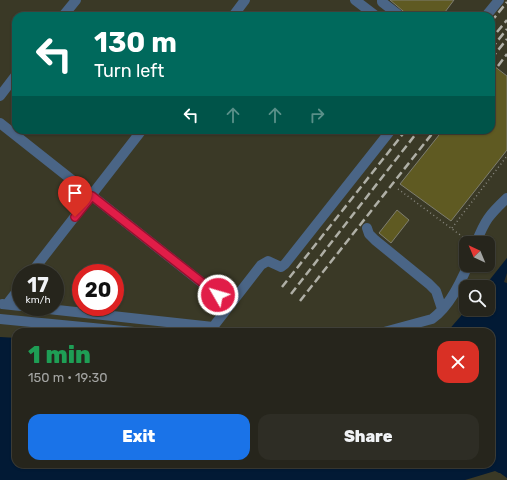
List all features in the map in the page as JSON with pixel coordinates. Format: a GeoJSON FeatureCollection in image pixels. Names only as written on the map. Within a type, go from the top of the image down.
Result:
{"type":"FeatureCollection","features":[{"type":"Feature","properties":{"kind":"lane"},"geometry":{"type":"LineString","coordinates":[[66,12],[76,0]]}},
{"type":"Feature","properties":{"kind":"lane"},"geometry":{"type":"LineString","coordinates":[[236,12],[245,0]]}},
{"type":"Feature","properties":{"kind":"lane"},"geometry":{"type":"LineString","coordinates":[[382,0],[382,2],[395,12]]}},
{"type":"Feature","properties":{"kind":"lane"},"geometry":{"type":"LineString","coordinates":[[489,12],[499,0]]}},
{"type":"Feature","properties":{"kind":"lane"},"geometry":{"type":"LineString","coordinates":[[360,1],[372,12]]}},
{"type":"Feature","properties":{"kind":"lane"},"geometry":{"type":"LineString","coordinates":[[0,96],[12,80]]}},
{"type":"Feature","properties":{"kind":"lane"},"geometry":{"type":"LineString","coordinates":[[0,123],[12,133]]}},
{"type":"Feature","properties":{"kind":"lane"},"geometry":{"type":"LineString","coordinates":[[14,134],[230,305]]}},
{"type":"Feature","properties":{"kind":"lane"},"geometry":{"type":"LineString","coordinates":[[38,264],[139,134]]}},
{"type":"Feature","properties":{"kind":"lane"},"geometry":{"type":"LineString","coordinates":[[64,311],[213,327],[261,265],[268,261],[281,267],[285,264],[388,134]]}},
{"type":"Feature","properties":{"kind":"lane"},"geometry":{"type":"LineString","coordinates":[[479,236],[483,224],[492,212],[507,198]]}},
{"type":"Feature","properties":{"kind":"lane"},"geometry":{"type":"LineString","coordinates":[[367,228],[369,234],[375,240],[433,287],[436,291],[442,309]]}},
{"type":"Feature","properties":{"kind":"lane"},"geometry":{"type":"LineString","coordinates":[[399,328],[432,319],[438,315],[465,272]]}},
{"type":"Feature","properties":{"kind":"lane"},"geometry":{"type":"LineString","coordinates":[[3,304],[12,295]]}},
{"type":"Feature","properties":{"kind":"lane"},"geometry":{"type":"LineString","coordinates":[[0,319],[93,328]]}},
{"type":"Feature","properties":{"kind":"path"},"geometry":{"type":"LineString","coordinates":[[452,229],[507,156]]}},
{"type":"Feature","properties":{"kind":"path"},"geometry":{"type":"LineString","coordinates":[[398,189],[462,236]]}},
{"type":"Feature","properties":{"kind":"shaded area"},"geometry":{"type":"Polygon","coordinates":[[[0,0],[507,0],[507,258],[490,280],[459,280],[459,316],[461,316],[450,328],[12,328],[12,338],[0,337],[0,0]]]}},
{"type":"Feature","properties":{"kind":"shaded area"},"geometry":{"type":"Polygon","coordinates":[[[493,471],[500,472],[507,478],[507,480],[465,480],[493,471]]]}},
{"type":"Feature","properties":{"kind":"water"},"geometry":{"type":"Polygon","coordinates":[[[507,258],[507,273],[504,282],[507,283],[507,478],[495,471],[465,480],[0,480],[0,337],[12,338],[12,468],[495,468],[495,328],[450,328],[461,316],[495,316],[495,280],[490,280],[507,258]]]}},
{"type":"Feature","properties":{"kind":"building"},"geometry":{"type":"Polygon","coordinates":[[[390,0],[454,0],[445,12],[404,12],[390,0]]]}},
{"type":"Feature","properties":{"kind":"building"},"geometry":{"type":"Polygon","coordinates":[[[495,67],[507,76],[507,150],[451,221],[400,184],[440,134],[495,134],[495,67]]]}},
{"type":"Feature","properties":{"kind":"building"},"geometry":{"type":"Polygon","coordinates":[[[397,210],[409,220],[391,243],[379,233],[397,210]]]}},
{"type":"Feature","properties":{"kind":"railway"},"geometry":{"type":"LineString","coordinates":[[495,17],[507,2]]}},
{"type":"Feature","properties":{"kind":"railway"},"geometry":{"type":"LineString","coordinates":[[497,32],[507,20]]}},
{"type":"Feature","properties":{"kind":"railway"},"geometry":{"type":"LineString","coordinates":[[495,44],[507,29]]}},
{"type":"Feature","properties":{"kind":"railway"},"geometry":{"type":"LineString","coordinates":[[495,54],[507,39]]}},
{"type":"Feature","properties":{"kind":"railway"},"geometry":{"type":"LineString","coordinates":[[498,66],[507,54]]}},
{"type":"Feature","properties":{"kind":"railway"},"geometry":{"type":"LineString","coordinates":[[282,287],[403,134]]}},
{"type":"Feature","properties":{"kind":"railway"},"geometry":{"type":"LineString","coordinates":[[291,294],[416,134]]}},
{"type":"Feature","properties":{"kind":"railway"},"geometry":{"type":"LineString","coordinates":[[300,301],[432,134]]}},
{"type":"Feature","properties":{"kind":"route"},"geometry":{"type":"LineString","coordinates":[[75,217],[92,196],[218,295]]}}]}
